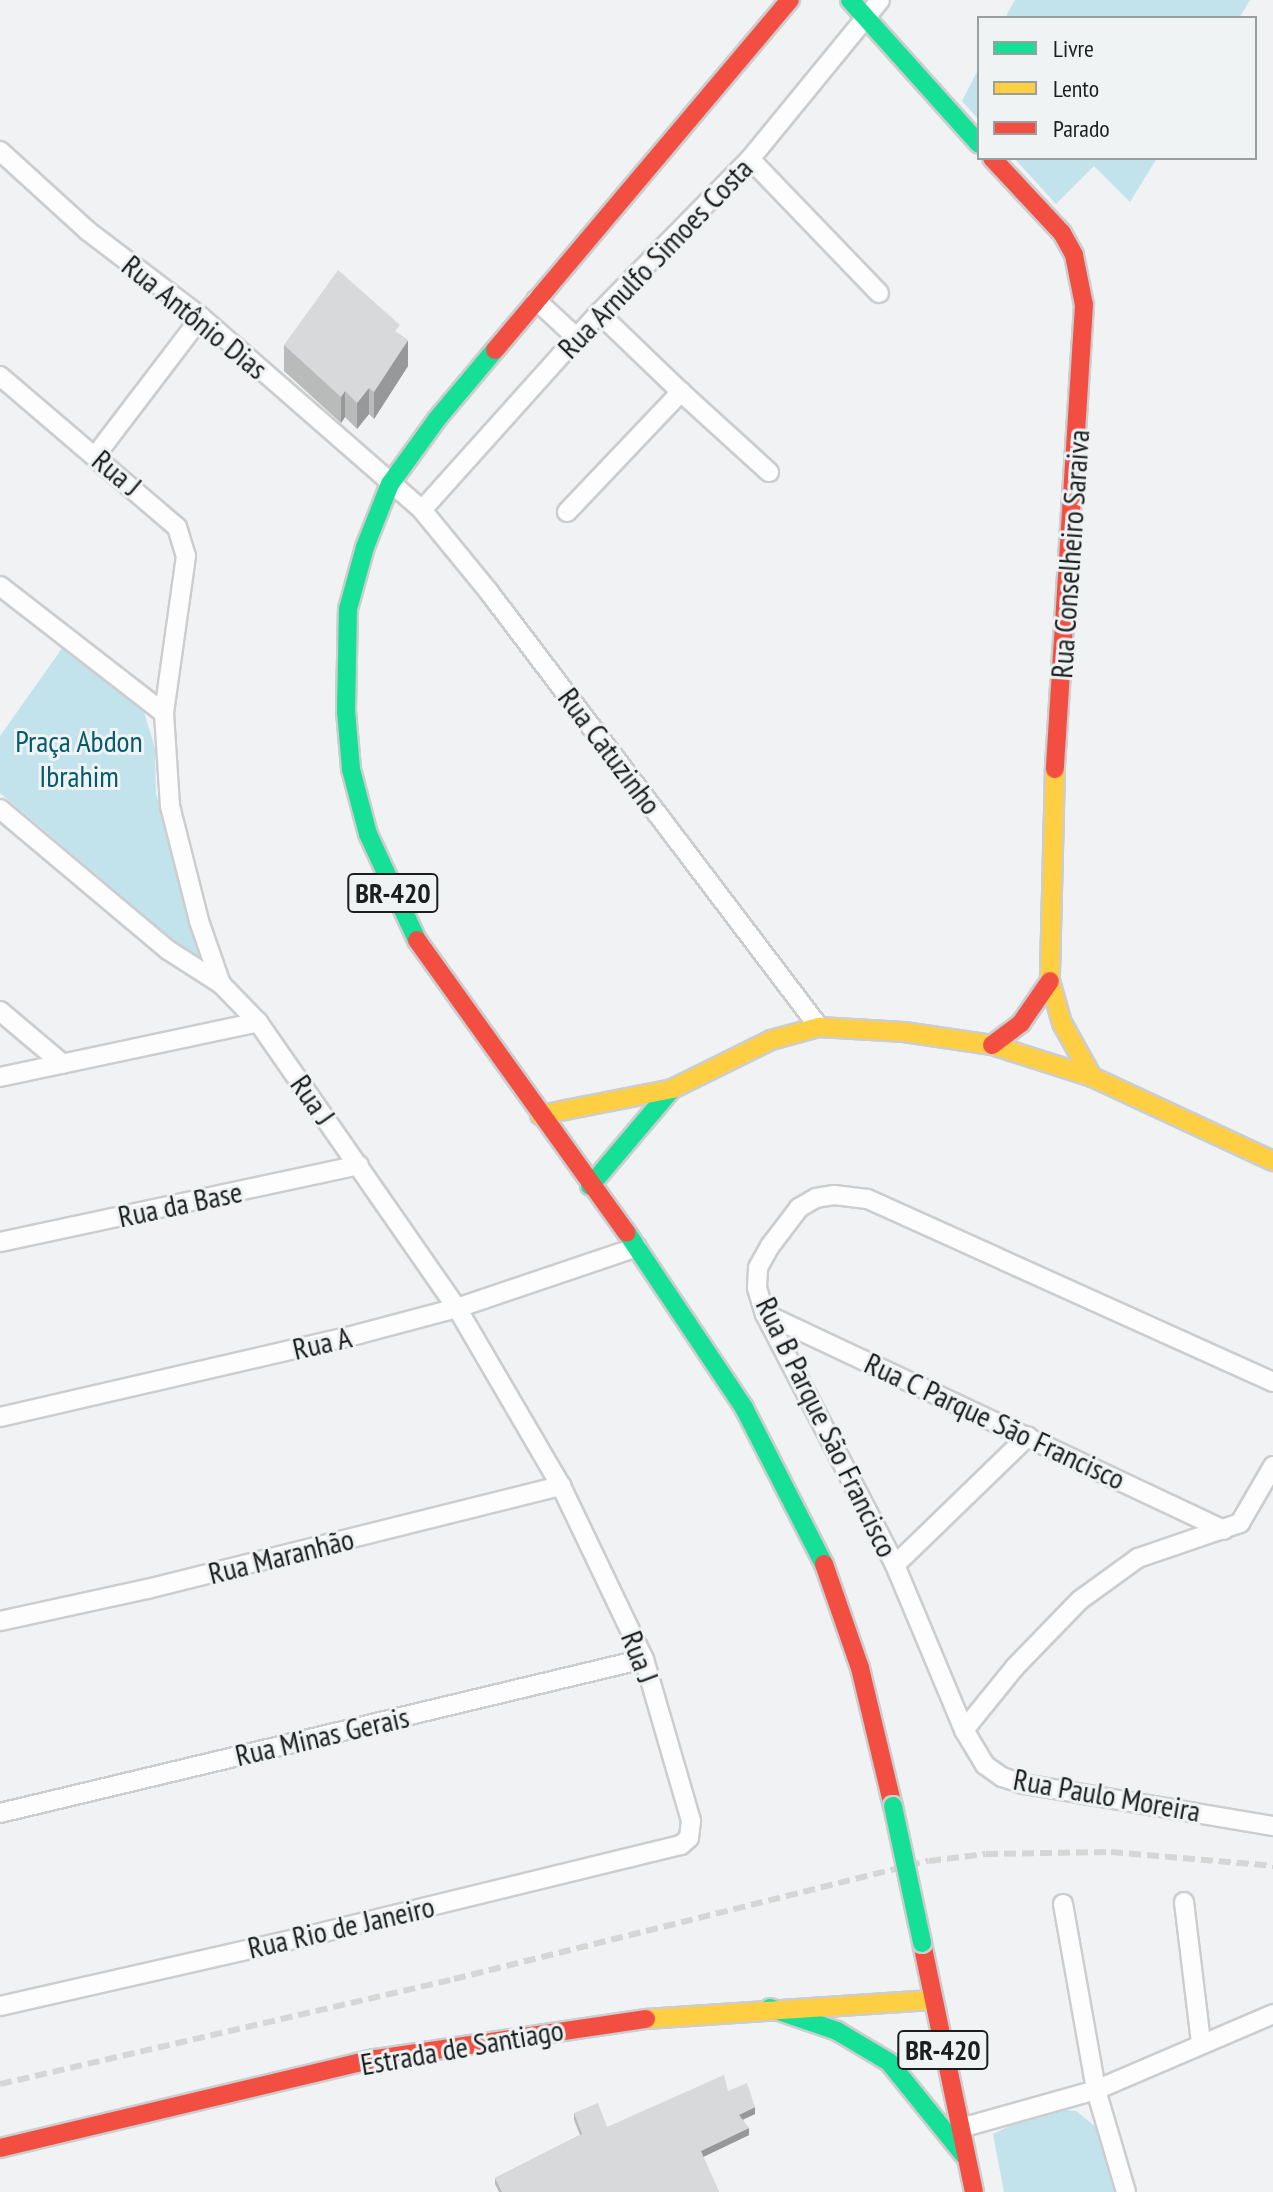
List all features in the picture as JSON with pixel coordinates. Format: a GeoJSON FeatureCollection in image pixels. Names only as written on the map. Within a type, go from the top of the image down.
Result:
{"type":"FeatureCollection","features":[{"type":"Feature","properties":{"kind":"street","name":"BR-420"},"geometry":{"type":"LineString","coordinates":[[790,0],[437,419],[390,484],[365,547],[348,609],[346,711],[351,769],[368,834],[422,950],[637,1247],[744,1408],[804,1519],[829,1574],[860,1668],[893,1806],[931,2000],[974,2192]]}},
{"type":"Feature","properties":{"kind":"street"},"geometry":{"type":"LineString","coordinates":[[850,0],[977,142]]}},
{"type":"Feature","properties":{"kind":"street","name":"Rua Arnulfo Simoes Costa"},"geometry":{"type":"LineString","coordinates":[[422,510],[599,313],[750,159],[880,0]]}},
{"type":"Feature","properties":{"kind":"street","name":"Rua Antônio Dias"},"geometry":{"type":"LineString","coordinates":[[0,151],[88,231],[201,317],[390,484]]}},
{"type":"Feature","properties":{"kind":"street"},"geometry":{"type":"LineString","coordinates":[[750,159],[879,293]]}},
{"type":"Feature","properties":{"kind":"street","name":"Rua Conselheiro Saraiva"},"geometry":{"type":"LineString","coordinates":[[994,160],[1062,233],[1074,255],[1084,305],[1052,814],[1050,981],[1062,1023],[1092,1077]]}},
{"type":"Feature","properties":{"kind":"street"},"geometry":{"type":"LineString","coordinates":[[536,300],[577,338]]}},
{"type":"Feature","properties":{"kind":"street"},"geometry":{"type":"LineString","coordinates":[[599,313],[769,472]]}},
{"type":"Feature","properties":{"kind":"street"},"geometry":{"type":"LineString","coordinates":[[96,455],[201,317]]}},
{"type":"Feature","properties":{"kind":"street","name":"Rua J"},"geometry":{"type":"LineString","coordinates":[[0,376],[167,514],[177,527],[186,556],[164,713],[170,806],[199,921],[221,984],[258,1022],[457,1308],[561,1486],[644,1659],[691,1821],[689,1838],[681,1845]]}},
{"type":"Feature","properties":{"kind":"street"},"geometry":{"type":"LineString","coordinates":[[567,512],[681,392]]}},
{"type":"Feature","properties":{"kind":"street","name":"Rua Catuzinho"},"geometry":{"type":"LineString","coordinates":[[390,484],[422,510],[499,604],[819,1027]]}},
{"type":"Feature","properties":{"kind":"street"},"geometry":{"type":"LineString","coordinates":[[0,586],[164,713]]}},
{"type":"Feature","properties":{"kind":"street"},"geometry":{"type":"LineString","coordinates":[[0,809],[168,950],[221,984]]}},
{"type":"Feature","properties":{"kind":"street"},"geometry":{"type":"LineString","coordinates":[[992,1045],[1021,1023],[1050,981]]}},
{"type":"Feature","properties":{"kind":"street"},"geometry":{"type":"LineString","coordinates":[[0,1011],[63,1064]]}},
{"type":"Feature","properties":{"kind":"street"},"geometry":{"type":"LineString","coordinates":[[0,1077],[258,1022]]}},
{"type":"Feature","properties":{"kind":"street"},"geometry":{"type":"LineString","coordinates":[[540,1115],[672,1089],[771,1040],[819,1027],[904,1032],[992,1045],[1092,1077],[1273,1161]]}},
{"type":"Feature","properties":{"kind":"street"},"geometry":{"type":"LineString","coordinates":[[590,1186],[672,1089]]}},
{"type":"Feature","properties":{"kind":"street","name":"Rua da Base"},"geometry":{"type":"LineString","coordinates":[[0,1242],[359,1165]]}},
{"type":"Feature","properties":{"kind":"street","name":"Rua B Parque São Francisco"},"geometry":{"type":"LineString","coordinates":[[964,1730],[895,1565],[765,1314],[757,1288],[758,1268],[770,1246],[799,1208],[816,1198],[850,1196],[867,1199],[1273,1382]]}},
{"type":"Feature","properties":{"kind":"street","name":"Rua A"},"geometry":{"type":"LineString","coordinates":[[0,1417],[329,1342],[457,1308],[637,1247]]}},
{"type":"Feature","properties":{"kind":"street","name":"Rua C Parque São Francisco"},"geometry":{"type":"LineString","coordinates":[[765,1314],[1224,1530]]}},
{"type":"Feature","properties":{"kind":"street"},"geometry":{"type":"LineString","coordinates":[[895,1565],[1028,1436]]}},
{"type":"Feature","properties":{"kind":"street"},"geometry":{"type":"LineString","coordinates":[[964,1730],[1023,1658],[1080,1600],[1138,1558],[1180,1541],[1224,1530],[1245,1518],[1273,1466]]}},
{"type":"Feature","properties":{"kind":"street","name":"Rua Maranhão"},"geometry":{"type":"LineString","coordinates":[[0,1621],[147,1589],[561,1486]]}},
{"type":"Feature","properties":{"kind":"street","name":"Rua Minas Gerais"},"geometry":{"type":"LineString","coordinates":[[0,1813],[644,1659]]}},
{"type":"Feature","properties":{"kind":"street","name":"Rua Paulo Moreira"},"geometry":{"type":"LineString","coordinates":[[964,1730],[985,1765],[1002,1777],[1024,1784],[1273,1826]]}},
{"type":"Feature","properties":{"kind":"street","name":"Rua Rio de Janeiro"},"geometry":{"type":"LineString","coordinates":[[0,2006],[317,1934],[681,1845]]}},
{"type":"Feature","properties":{"kind":"street"},"geometry":{"type":"LineString","coordinates":[[1184,1902],[1201,2043]]}},
{"type":"Feature","properties":{"kind":"street"},"geometry":{"type":"LineString","coordinates":[[1063,1904],[1096,2090],[1126,2192]]}},
{"type":"Feature","properties":{"kind":"street","name":"Estrada de Santiago"},"geometry":{"type":"LineString","coordinates":[[0,2148],[375,2059],[639,2019],[770,2008],[931,2000]]}},
{"type":"Feature","properties":{"kind":"street"},"geometry":{"type":"LineString","coordinates":[[770,2008],[837,2031],[889,2062],[966,2157],[958,2192]]}},
{"type":"Feature","properties":{"kind":"street"},"geometry":{"type":"LineString","coordinates":[[961,2128],[1096,2090],[1273,2014]]}},
{"type":"Feature","properties":{"kind":"green space"},"geometry":{"type":"Polygon","coordinates":[[[1015,0],[1250,0],[1240,16],[1006,16],[1015,0]]]}},
{"type":"Feature","properties":{"kind":"green space"},"geometry":{"type":"Polygon","coordinates":[[[977,72],[977,118],[962,101],[977,72]]]}},
{"type":"Feature","properties":{"kind":"green space"},"geometry":{"type":"Polygon","coordinates":[[[1016,160],[1156,160],[1130,202],[1094,166],[1056,204],[1016,160]]]}},
{"type":"Feature","properties":{"kind":"green space","name":"Praça Abdon Ibrahim"},"geometry":{"type":"Polygon","coordinates":[[[63,647],[144,712],[155,748],[156,794],[204,947],[200,958],[194,957],[0,793],[0,736],[63,647]]]}},
{"type":"Feature","properties":{"kind":"green space"},"geometry":{"type":"Polygon","coordinates":[[[1058,2109],[1076,2111],[1096,2127],[1121,2192],[1004,2192],[993,2134],[1035,2113],[1058,2109]]]}},
{"type":"Feature","properties":{"kind":"building"},"geometry":{"type":"Polygon","coordinates":[[[338,270],[400,325],[395,331],[408,340],[374,392],[369,388],[357,403],[345,391],[341,397],[284,345],[338,270]]]}},
{"type":"Feature","properties":{"kind":"building"},"geometry":{"type":"Polygon","coordinates":[[[724,2075],[728,2091],[747,2083],[755,2107],[739,2115],[749,2128],[701,2151],[719,2192],[502,2192],[495,2178],[582,2134],[574,2113],[598,2103],[607,2127],[724,2075]]]}},
{"type":"Feature","properties":{"kind":"railway"},"geometry":{"type":"LineString","coordinates":[[0,2084],[454,1979],[929,1861],[986,1854],[1111,1852],[1273,1866]]}},
{"type":"Feature","properties":{"kind":"traffic: fast"},"geometry":{"type":"LineString","coordinates":[[850,0],[977,142]]}},
{"type":"Feature","properties":{"kind":"traffic: fast"},"geometry":{"type":"LineString","coordinates":[[417,940],[368,834],[351,769],[346,711],[348,609],[365,547],[390,484],[437,419],[495,350]]}},
{"type":"Feature","properties":{"kind":"traffic: fast"},"geometry":{"type":"LineString","coordinates":[[590,1186],[672,1089]]}},
{"type":"Feature","properties":{"kind":"traffic: fast"},"geometry":{"type":"LineString","coordinates":[[627,1233],[744,1408],[824,1564]]}},
{"type":"Feature","properties":{"kind":"traffic: fast"},"geometry":{"type":"LineString","coordinates":[[893,1806],[922,1943]]}},
{"type":"Feature","properties":{"kind":"traffic: fast"},"geometry":{"type":"LineString","coordinates":[[770,2008],[837,2031],[889,2062],[964,2155]]}},
{"type":"Feature","properties":{"kind":"traffic: slow"},"geometry":{"type":"LineString","coordinates":[[1055,769],[1050,981],[1062,1023],[1092,1077]]}},
{"type":"Feature","properties":{"kind":"traffic: slow"},"geometry":{"type":"LineString","coordinates":[[540,1115],[672,1089],[771,1040],[819,1027],[904,1032],[992,1045],[1092,1077],[1273,1161]]}},
{"type":"Feature","properties":{"kind":"traffic: slow"},"geometry":{"type":"LineString","coordinates":[[646,2019],[931,2000]]}},
{"type":"Feature","properties":{"kind":"traffic: jam"},"geometry":{"type":"LineString","coordinates":[[495,350],[790,0]]}},
{"type":"Feature","properties":{"kind":"traffic: jam"},"geometry":{"type":"LineString","coordinates":[[994,160],[1062,233],[1074,255],[1084,305],[1055,769]]}},
{"type":"Feature","properties":{"kind":"traffic: jam"},"geometry":{"type":"LineString","coordinates":[[417,940],[627,1233]]}},
{"type":"Feature","properties":{"kind":"traffic: jam"},"geometry":{"type":"LineString","coordinates":[[992,1045],[1021,1023],[1050,981]]}},
{"type":"Feature","properties":{"kind":"traffic: jam"},"geometry":{"type":"LineString","coordinates":[[824,1564],[860,1668],[893,1806]]}},
{"type":"Feature","properties":{"kind":"traffic: jam"},"geometry":{"type":"LineString","coordinates":[[922,1943],[974,2192]]}},
{"type":"Feature","properties":{"kind":"traffic: jam"},"geometry":{"type":"LineString","coordinates":[[0,2148],[375,2059],[646,2019]]}}]}
